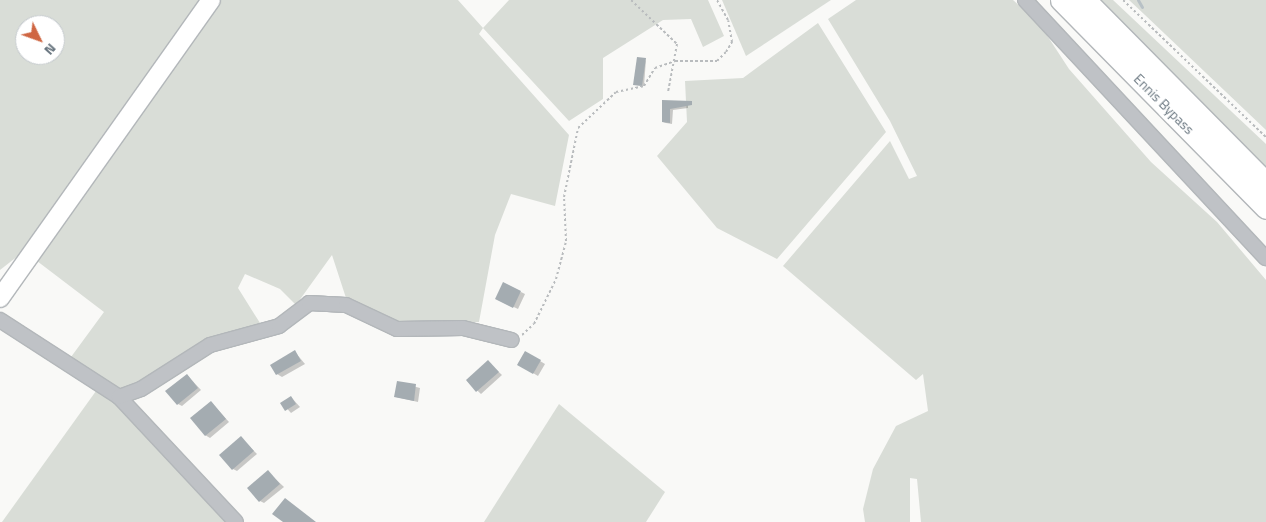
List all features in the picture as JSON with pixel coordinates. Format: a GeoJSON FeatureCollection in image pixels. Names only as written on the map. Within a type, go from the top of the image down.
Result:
{"type":"FeatureCollection","features":[{"type":"Feature","properties":{"kind":"highway","name":"Ennis Bypass"},"geometry":{"type":"LineString","coordinates":[[1061,0],[1266,208]]}},
{"type":"Feature","properties":{"kind":"highway","name":"Ennis Bypass"},"geometry":{"type":"LineString","coordinates":[[1085,0],[1266,183]]}},
{"type":"Feature","properties":{"kind":"main road"},"geometry":{"type":"LineString","coordinates":[[0,298],[211,0]]}},
{"type":"Feature","properties":{"kind":"street"},"geometry":{"type":"LineString","coordinates":[[1025,0],[1266,258]]}},
{"type":"Feature","properties":{"kind":"street"},"geometry":{"type":"LineString","coordinates":[[119,397],[141,388],[210,345],[279,326],[309,303],[346,305],[397,329],[463,328],[512,340]]}},
{"type":"Feature","properties":{"kind":"street"},"geometry":{"type":"LineString","coordinates":[[0,320],[119,397],[236,522]]}},
{"type":"Feature","properties":{"kind":"path"},"geometry":{"type":"LineString","coordinates":[[631,0],[677,44],[668,92]]}},
{"type":"Feature","properties":{"kind":"path"},"geometry":{"type":"LineString","coordinates":[[512,340],[534,324],[556,279],[566,242],[564,197],[578,128],[616,92],[644,86],[655,68],[675,61],[717,61],[732,42],[728,20],[717,0]]}},
{"type":"Feature","properties":{"kind":"path"},"geometry":{"type":"LineString","coordinates":[[1123,0],[1266,137]]}},
{"type":"Feature","properties":{"kind":"shaded area"},"geometry":{"type":"Polygon","coordinates":[[[0,0],[205,0],[23,252],[0,270],[0,0]]]}},
{"type":"Feature","properties":{"kind":"shaded area"},"geometry":{"type":"Polygon","coordinates":[[[221,0],[458,0],[483,28],[479,34],[569,135],[555,206],[511,194],[495,235],[479,322],[400,325],[346,298],[332,255],[296,305],[280,289],[245,274],[238,288],[260,323],[193,348],[137,385],[117,390],[71,357],[104,312],[37,261],[221,0]]]}},
{"type":"Feature","properties":{"kind":"shaded area"},"geometry":{"type":"Polygon","coordinates":[[[509,0],[708,0],[724,36],[703,47],[691,19],[663,20],[603,58],[603,99],[569,121],[483,28],[509,0]]]}},
{"type":"Feature","properties":{"kind":"shaded area"},"geometry":{"type":"Polygon","coordinates":[[[722,0],[831,0],[746,56],[722,0]]]}},
{"type":"Feature","properties":{"kind":"shaded area"},"geometry":{"type":"Polygon","coordinates":[[[856,0],[1013,0],[1039,23],[1069,69],[1151,162],[1217,222],[1266,280],[1266,522],[921,522],[917,479],[910,478],[910,522],[865,522],[863,509],[873,469],[896,426],[928,411],[923,374],[916,380],[783,266],[890,141],[909,179],[917,176],[890,121],[828,19],[856,0]]]}},
{"type":"Feature","properties":{"kind":"shaded area"},"geometry":{"type":"Polygon","coordinates":[[[1080,0],[1113,0],[1266,144],[1266,184],[1080,0]]]}},
{"type":"Feature","properties":{"kind":"shaded area"},"geometry":{"type":"Polygon","coordinates":[[[1129,0],[1266,0],[1266,130],[1145,15],[1129,0]]]}},
{"type":"Feature","properties":{"kind":"shaded area"},"geometry":{"type":"Polygon","coordinates":[[[818,23],[886,132],[777,259],[717,228],[657,156],[687,122],[685,81],[743,78],[818,23]]]}},
{"type":"Feature","properties":{"kind":"shaded area"},"geometry":{"type":"Polygon","coordinates":[[[96,391],[115,403],[227,522],[2,522],[96,391]]]}},
{"type":"Feature","properties":{"kind":"shaded area"},"geometry":{"type":"Polygon","coordinates":[[[559,404],[665,492],[646,522],[484,522],[559,404]]]}},
{"type":"Feature","properties":{"kind":"building"},"geometry":{"type":"Polygon","coordinates":[[[637,57],[646,58],[642,86],[633,85],[637,57]]]}},
{"type":"Feature","properties":{"kind":"building"},"geometry":{"type":"Polygon","coordinates":[[[662,100],[692,101],[692,105],[670,109],[670,123],[662,122],[662,100]]]}},
{"type":"Feature","properties":{"kind":"building"},"geometry":{"type":"Polygon","coordinates":[[[503,282],[521,291],[513,308],[495,299],[503,282]]]}},
{"type":"Feature","properties":{"kind":"building"},"geometry":{"type":"Polygon","coordinates":[[[295,350],[301,361],[276,375],[270,365],[295,350]]]}},
{"type":"Feature","properties":{"kind":"building"},"geometry":{"type":"Polygon","coordinates":[[[525,351],[541,360],[533,374],[517,365],[525,351]]]}},
{"type":"Feature","properties":{"kind":"building"},"geometry":{"type":"Polygon","coordinates":[[[488,360],[499,372],[476,392],[466,380],[488,360]]]}},
{"type":"Feature","properties":{"kind":"building"},"geometry":{"type":"Polygon","coordinates":[[[187,374],[198,388],[177,405],[165,391],[187,374]]]}},
{"type":"Feature","properties":{"kind":"building"},"geometry":{"type":"Polygon","coordinates":[[[397,381],[416,384],[414,401],[394,397],[397,381]]]}},
{"type":"Feature","properties":{"kind":"building"},"geometry":{"type":"Polygon","coordinates":[[[291,396],[296,404],[285,411],[280,403],[291,396]]]}},
{"type":"Feature","properties":{"kind":"building"},"geometry":{"type":"Polygon","coordinates":[[[211,401],[226,419],[205,436],[190,418],[211,401]]]}},
{"type":"Feature","properties":{"kind":"building"},"geometry":{"type":"Polygon","coordinates":[[[241,436],[254,451],[232,470],[219,455],[241,436]]]}},
{"type":"Feature","properties":{"kind":"building"},"geometry":{"type":"Polygon","coordinates":[[[268,470],[280,484],[259,502],[247,488],[268,470]]]}},
{"type":"Feature","properties":{"kind":"building"},"geometry":{"type":"Polygon","coordinates":[[[285,498],[316,522],[283,522],[272,514],[285,498]]]}},
{"type":"Feature","properties":{"kind":"waterway"},"geometry":{"type":"LineString","coordinates":[[1138,0],[1142,7]]}}]}
